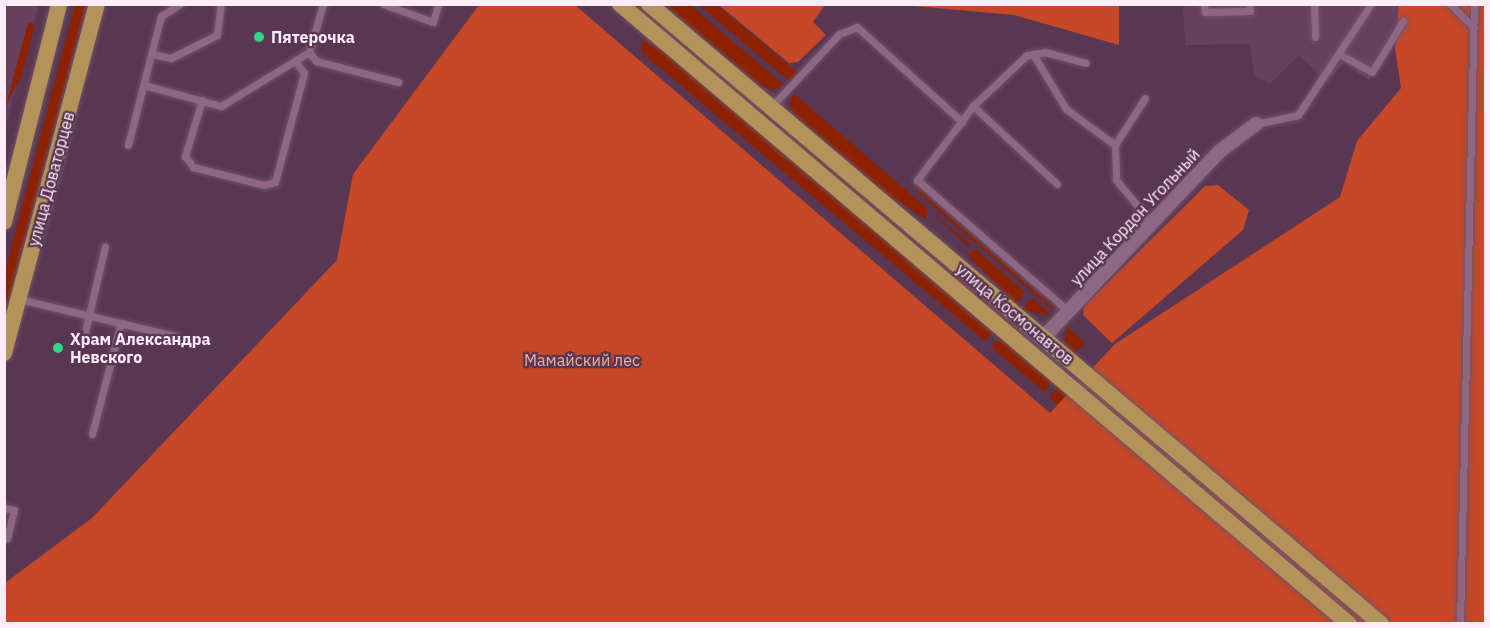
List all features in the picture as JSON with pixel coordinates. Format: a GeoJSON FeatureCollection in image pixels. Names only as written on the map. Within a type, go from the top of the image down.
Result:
{"type":"FeatureCollection","features":[{"type":"Feature","properties":{"kind":"main road","name":"улица Доваторцев"},"geometry":{"type":"LineString","coordinates":[[4,222],[59,4]]}},
{"type":"Feature","properties":{"kind":"main road","name":"улица Доваторцев"},"geometry":{"type":"LineString","coordinates":[[4,353],[97,4]]}},
{"type":"Feature","properties":{"kind":"main road","name":"улица Космонавтов"},"geometry":{"type":"LineString","coordinates":[[620,4],[1348,624]]}},
{"type":"Feature","properties":{"kind":"main road","name":"улица Космонавтов"},"geometry":{"type":"LineString","coordinates":[[649,4],[1381,624]]}},
{"type":"Feature","properties":{"kind":"street","name":"улица Кордон Угольный"},"geometry":{"type":"LineString","coordinates":[[1043,338],[1154,225],[1220,150],[1256,124]]}},
{"type":"Feature","properties":{"kind":"lane"},"geometry":{"type":"LineString","coordinates":[[128,145],[161,16],[180,4]]}},
{"type":"Feature","properties":{"kind":"lane"},"geometry":{"type":"LineString","coordinates":[[144,85],[221,106],[309,52],[323,4]]}},
{"type":"Feature","properties":{"kind":"lane"},"geometry":{"type":"LineString","coordinates":[[383,4],[433,22],[438,4]]}},
{"type":"Feature","properties":{"kind":"lane"},"geometry":{"type":"LineString","coordinates":[[1204,4],[1205,12],[1250,11],[1249,4]]}},
{"type":"Feature","properties":{"kind":"lane"},"geometry":{"type":"LineString","coordinates":[[1314,4],[1315,37]]}},
{"type":"Feature","properties":{"kind":"lane"},"geometry":{"type":"LineString","coordinates":[[1256,124],[1298,115],[1341,55],[1371,4]]}},
{"type":"Feature","properties":{"kind":"lane"},"geometry":{"type":"LineString","coordinates":[[1450,4],[1474,28]]}},
{"type":"Feature","properties":{"kind":"lane"},"geometry":{"type":"LineString","coordinates":[[1460,624],[1474,4]]}},
{"type":"Feature","properties":{"kind":"lane"},"geometry":{"type":"LineString","coordinates":[[152,54],[171,58],[217,35],[223,5]]}},
{"type":"Feature","properties":{"kind":"lane"},"geometry":{"type":"LineString","coordinates":[[1341,55],[1372,72],[1403,21]]}},
{"type":"Feature","properties":{"kind":"lane"},"geometry":{"type":"LineString","coordinates":[[771,108],[839,34],[856,27],[962,122]]}},
{"type":"Feature","properties":{"kind":"lane"},"geometry":{"type":"LineString","coordinates":[[309,52],[316,60],[398,82]]}},
{"type":"Feature","properties":{"kind":"lane"},"geometry":{"type":"LineString","coordinates":[[1033,54],[1066,109],[1115,145]]}},
{"type":"Feature","properties":{"kind":"lane"},"geometry":{"type":"LineString","coordinates":[[1068,311],[917,180],[1002,72],[1033,54],[1086,63]]}},
{"type":"Feature","properties":{"kind":"lane"},"geometry":{"type":"LineString","coordinates":[[202,100],[185,156],[193,167],[264,185],[275,182],[304,73],[295,61]]}},
{"type":"Feature","properties":{"kind":"lane"},"geometry":{"type":"LineString","coordinates":[[1145,98],[1115,145],[1116,180],[1154,225]]}},
{"type":"Feature","properties":{"kind":"lane"},"geometry":{"type":"LineString","coordinates":[[973,106],[1057,184]]}},
{"type":"Feature","properties":{"kind":"lane"},"geometry":{"type":"LineString","coordinates":[[85,332],[105,246]]}},
{"type":"Feature","properties":{"kind":"lane"},"geometry":{"type":"LineString","coordinates":[[19,299],[178,337]]}},
{"type":"Feature","properties":{"kind":"lane"},"geometry":{"type":"LineString","coordinates":[[92,434],[121,323]]}},
{"type":"Feature","properties":{"kind":"lane"},"geometry":{"type":"LineString","coordinates":[[4,508],[14,510],[7,538]]}},
{"type":"Feature","properties":{"kind":"shaded area"},"geometry":{"type":"Polygon","coordinates":[[[5,5],[39,5],[5,128],[5,5]]]}},
{"type":"Feature","properties":{"kind":"shaded area"},"geometry":{"type":"Polygon","coordinates":[[[75,5],[86,5],[5,315],[5,272],[75,5]]]}},
{"type":"Feature","properties":{"kind":"shaded area"},"geometry":{"type":"Polygon","coordinates":[[[631,5],[643,5],[1014,322],[1012,328],[631,5]]]}},
{"type":"Feature","properties":{"kind":"shaded area"},"geometry":{"type":"Polygon","coordinates":[[[665,5],[690,5],[785,86],[771,90],[760,85],[665,5]]]}},
{"type":"Feature","properties":{"kind":"shaded area"},"geometry":{"type":"Polygon","coordinates":[[[699,5],[717,5],[797,72],[789,81],[699,5]]]}},
{"type":"Feature","properties":{"kind":"shaded area"},"geometry":{"type":"Polygon","coordinates":[[[1183,5],[1477,5],[1412,16],[1369,80],[1344,63],[1327,82],[1299,55],[1270,84],[1254,75],[1250,44],[1185,45],[1183,5]]]}},
{"type":"Feature","properties":{"kind":"shaded area"},"geometry":{"type":"Polygon","coordinates":[[[28,23],[35,24],[22,75],[6,105],[28,23]]]}},
{"type":"Feature","properties":{"kind":"shaded area"},"geometry":{"type":"Polygon","coordinates":[[[643,39],[671,56],[993,333],[985,341],[641,52],[643,39]]]}},
{"type":"Feature","properties":{"kind":"shaded area"},"geometry":{"type":"Polygon","coordinates":[[[793,93],[928,209],[925,219],[888,195],[795,115],[789,104],[793,93]]]}},
{"type":"Feature","properties":{"kind":"shaded area"},"geometry":{"type":"Polygon","coordinates":[[[917,188],[1054,307],[1052,310],[915,190],[917,188]]]}},
{"type":"Feature","properties":{"kind":"shaded area"},"geometry":{"type":"Polygon","coordinates":[[[933,213],[972,246],[967,246],[933,213]]]}},
{"type":"Feature","properties":{"kind":"shaded area"},"geometry":{"type":"Polygon","coordinates":[[[976,250],[1025,292],[1016,304],[967,254],[976,250]]]}},
{"type":"Feature","properties":{"kind":"shaded area"},"geometry":{"type":"Polygon","coordinates":[[[1032,298],[1052,316],[1022,310],[1032,298]]]}},
{"type":"Feature","properties":{"kind":"shaded area"},"geometry":{"type":"Polygon","coordinates":[[[1066,326],[1085,343],[1073,355],[1065,342],[1066,326]]]}},
{"type":"Feature","properties":{"kind":"shaded area"},"geometry":{"type":"Polygon","coordinates":[[[999,338],[1052,382],[1044,392],[991,347],[999,338]]]}},
{"type":"Feature","properties":{"kind":"shaded area"},"geometry":{"type":"Polygon","coordinates":[[[1058,387],[1091,415],[1104,447],[1049,397],[1058,387]]]}},
{"type":"Feature","properties":{"kind":"green space","name":"Мамайский лес"},"geometry":{"type":"Polygon","coordinates":[[[479,5],[575,5],[1050,413],[1115,344],[1340,197],[1357,141],[1401,88],[1395,48],[1399,5],[1485,5],[1485,623],[5,624],[5,583],[92,518],[337,260],[353,174],[479,5]]]}},
{"type":"Feature","properties":{"kind":"green space"},"geometry":{"type":"Polygon","coordinates":[[[719,5],[825,5],[813,22],[826,35],[798,62],[789,63],[719,5]]]}},
{"type":"Feature","properties":{"kind":"green space"},"geometry":{"type":"Polygon","coordinates":[[[902,5],[1119,5],[1119,45],[1014,15],[902,5]]]}},
{"type":"Feature","properties":{"kind":"green space"},"geometry":{"type":"Polygon","coordinates":[[[1218,185],[1249,210],[1243,230],[1112,343],[1083,315],[1084,306],[1205,186],[1218,185]]]}},
{"type":"Feature","properties":{"kind":"place","name":"Пятерочка"},"geometry":{"type":"Point","coordinates":[259,37]}},
{"type":"Feature","properties":{"kind":"place","name":"Храм Александра Невского"},"geometry":{"type":"Point","coordinates":[58,348]}}]}
